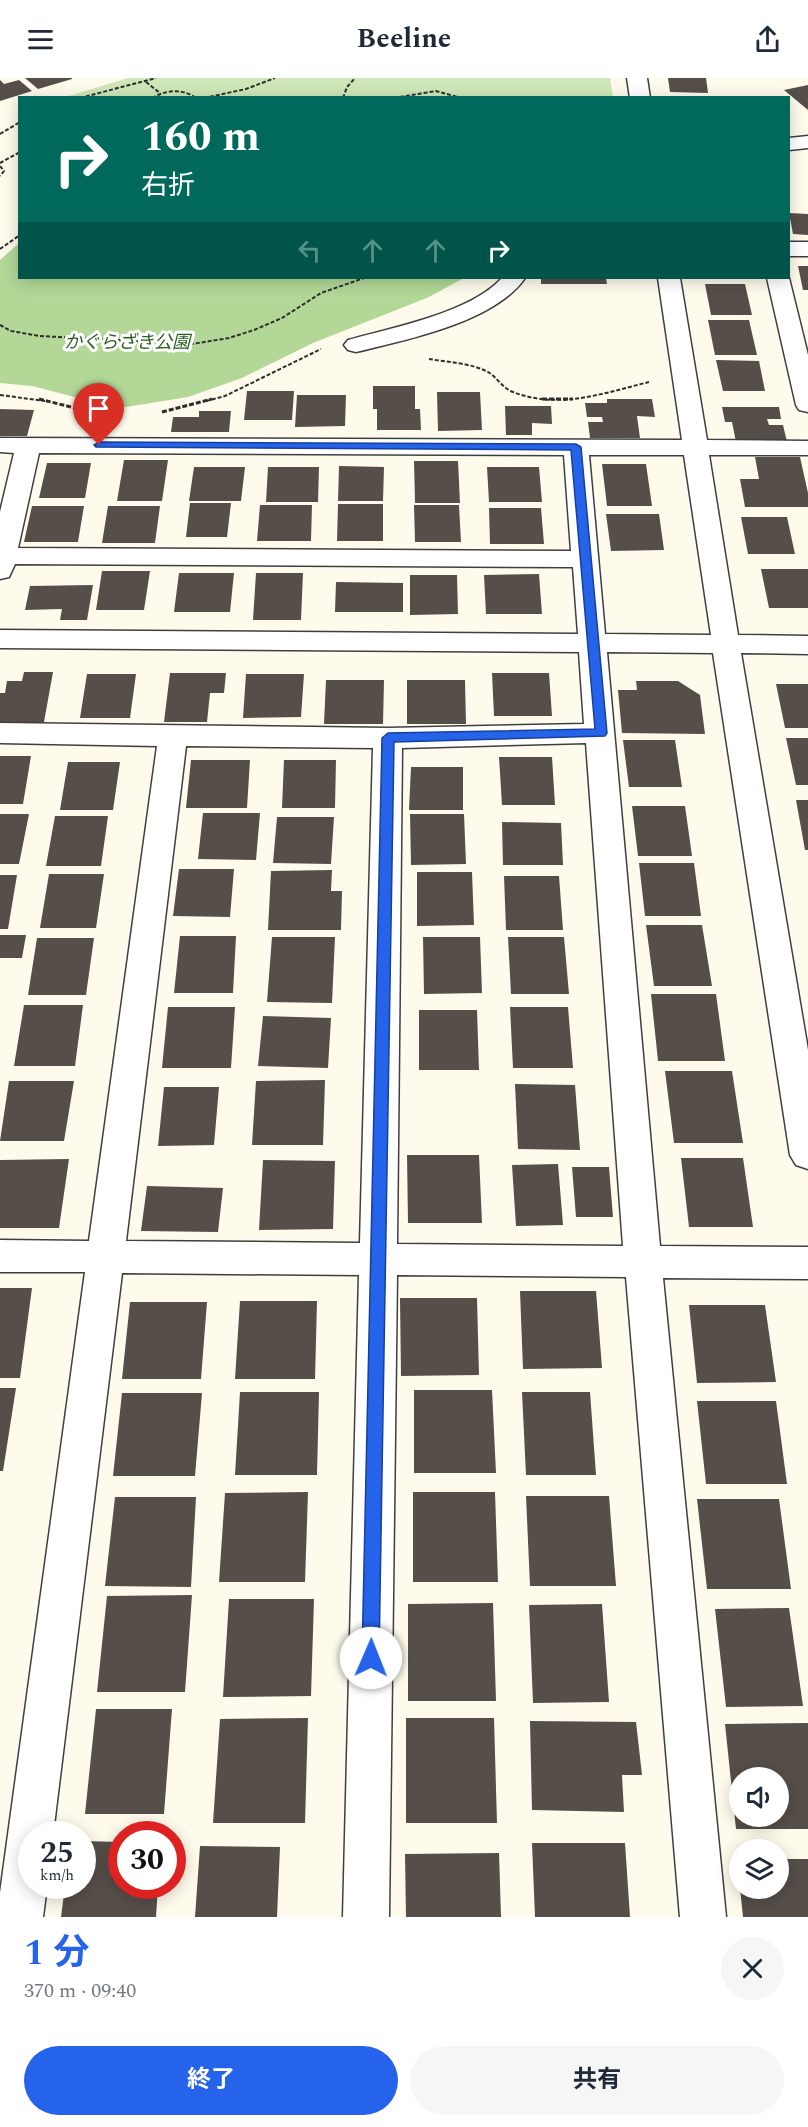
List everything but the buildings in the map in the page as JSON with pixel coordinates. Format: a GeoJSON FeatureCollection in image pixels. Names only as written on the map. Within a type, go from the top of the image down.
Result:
{"type":"FeatureCollection","features":[{"type":"Feature","properties":{"kind":"street"},"geometry":{"type":"LineString","coordinates":[[637,78],[640,96]]}},
{"type":"Feature","properties":{"kind":"street"},"geometry":{"type":"LineString","coordinates":[[790,144],[808,142]]}},
{"type":"Feature","properties":{"kind":"street"},"geometry":{"type":"LineString","coordinates":[[790,249],[808,249]]}},
{"type":"Feature","properties":{"kind":"street"},"geometry":{"type":"LineString","coordinates":[[356,345],[450,316],[501,292],[513,279]]}},
{"type":"Feature","properties":{"kind":"street"},"geometry":{"type":"LineString","coordinates":[[669,279],[808,1155]]}},
{"type":"Feature","properties":{"kind":"street"},"geometry":{"type":"LineString","coordinates":[[778,279],[801,343],[808,405]]}},
{"type":"Feature","properties":{"kind":"street"},"geometry":{"type":"LineString","coordinates":[[28,444],[1,561],[585,560]]}},
{"type":"Feature","properties":{"kind":"street"},"geometry":{"type":"LineString","coordinates":[[0,445],[808,448]]}},
{"type":"Feature","properties":{"kind":"street"},"geometry":{"type":"LineString","coordinates":[[576,447],[643,1262],[703,1917]]}},
{"type":"Feature","properties":{"kind":"street"},"geometry":{"type":"LineString","coordinates":[[0,639],[808,645]]}},
{"type":"Feature","properties":{"kind":"street"},"geometry":{"type":"LineString","coordinates":[[0,733],[388,738],[601,733]]}},
{"type":"Feature","properties":{"kind":"street"},"geometry":{"type":"LineString","coordinates":[[20,1917],[173,736]]}},
{"type":"Feature","properties":{"kind":"street"},"geometry":{"type":"LineString","coordinates":[[366,1917],[388,738]]}},
{"type":"Feature","properties":{"kind":"street"},"geometry":{"type":"LineString","coordinates":[[0,1256],[808,1263]]}},
{"type":"Feature","properties":{"kind":"path"},"geometry":{"type":"LineString","coordinates":[[88,96],[156,78]]}},
{"type":"Feature","properties":{"kind":"path"},"geometry":{"type":"LineString","coordinates":[[212,96],[246,89],[275,78]]}},
{"type":"Feature","properties":{"kind":"path"},"geometry":{"type":"LineString","coordinates":[[344,96],[347,87],[355,78]]}},
{"type":"Feature","properties":{"kind":"path"},"geometry":{"type":"LineString","coordinates":[[145,81],[160,93]]}},
{"type":"Feature","properties":{"kind":"path"},"geometry":{"type":"LineString","coordinates":[[404,96],[435,90],[451,92],[458,96]]}},
{"type":"Feature","properties":{"kind":"path"},"geometry":{"type":"LineString","coordinates":[[155,96],[160,93],[183,91],[192,96]]}},
{"type":"Feature","properties":{"kind":"path"},"geometry":{"type":"LineString","coordinates":[[0,134],[18,123]]}},
{"type":"Feature","properties":{"kind":"path"},"geometry":{"type":"LineString","coordinates":[[0,176],[4,171],[0,165],[18,153]]}},
{"type":"Feature","properties":{"kind":"path"},"geometry":{"type":"LineString","coordinates":[[0,249],[18,237]]}},
{"type":"Feature","properties":{"kind":"path"},"geometry":{"type":"LineString","coordinates":[[0,325],[11,331],[40,336],[192,344],[229,338],[254,330],[282,318],[321,293],[361,279]]}},
{"type":"Feature","properties":{"kind":"path"},"geometry":{"type":"LineString","coordinates":[[153,413],[170,411],[225,396],[322,349],[336,345],[356,345]]}},
{"type":"Feature","properties":{"kind":"path"},"geometry":{"type":"LineString","coordinates":[[427,359],[488,371],[501,386],[513,392],[530,398],[551,400],[594,398],[661,380],[685,379]]}},
{"type":"Feature","properties":{"kind":"path"},"geometry":{"type":"LineString","coordinates":[[0,395],[38,399],[101,415]]}},
{"type":"Feature","properties":{"kind":"green space"},"geometry":{"type":"Polygon","coordinates":[[[128,78],[610,78],[613,96],[69,96],[128,78]]]}},
{"type":"Feature","properties":{"kind":"green space","name":"かぐらざき公園"},"geometry":{"type":"Polygon","coordinates":[[[18,244],[18,279],[462,279],[429,297],[313,343],[242,378],[188,397],[126,407],[102,404],[32,386],[0,383],[0,260],[18,244]]]}},
{"type":"Feature","properties":{"kind":"route"},"geometry":{"type":"LineString","coordinates":[[99,445],[576,447],[601,733],[388,738],[371,1658]]}}]}
